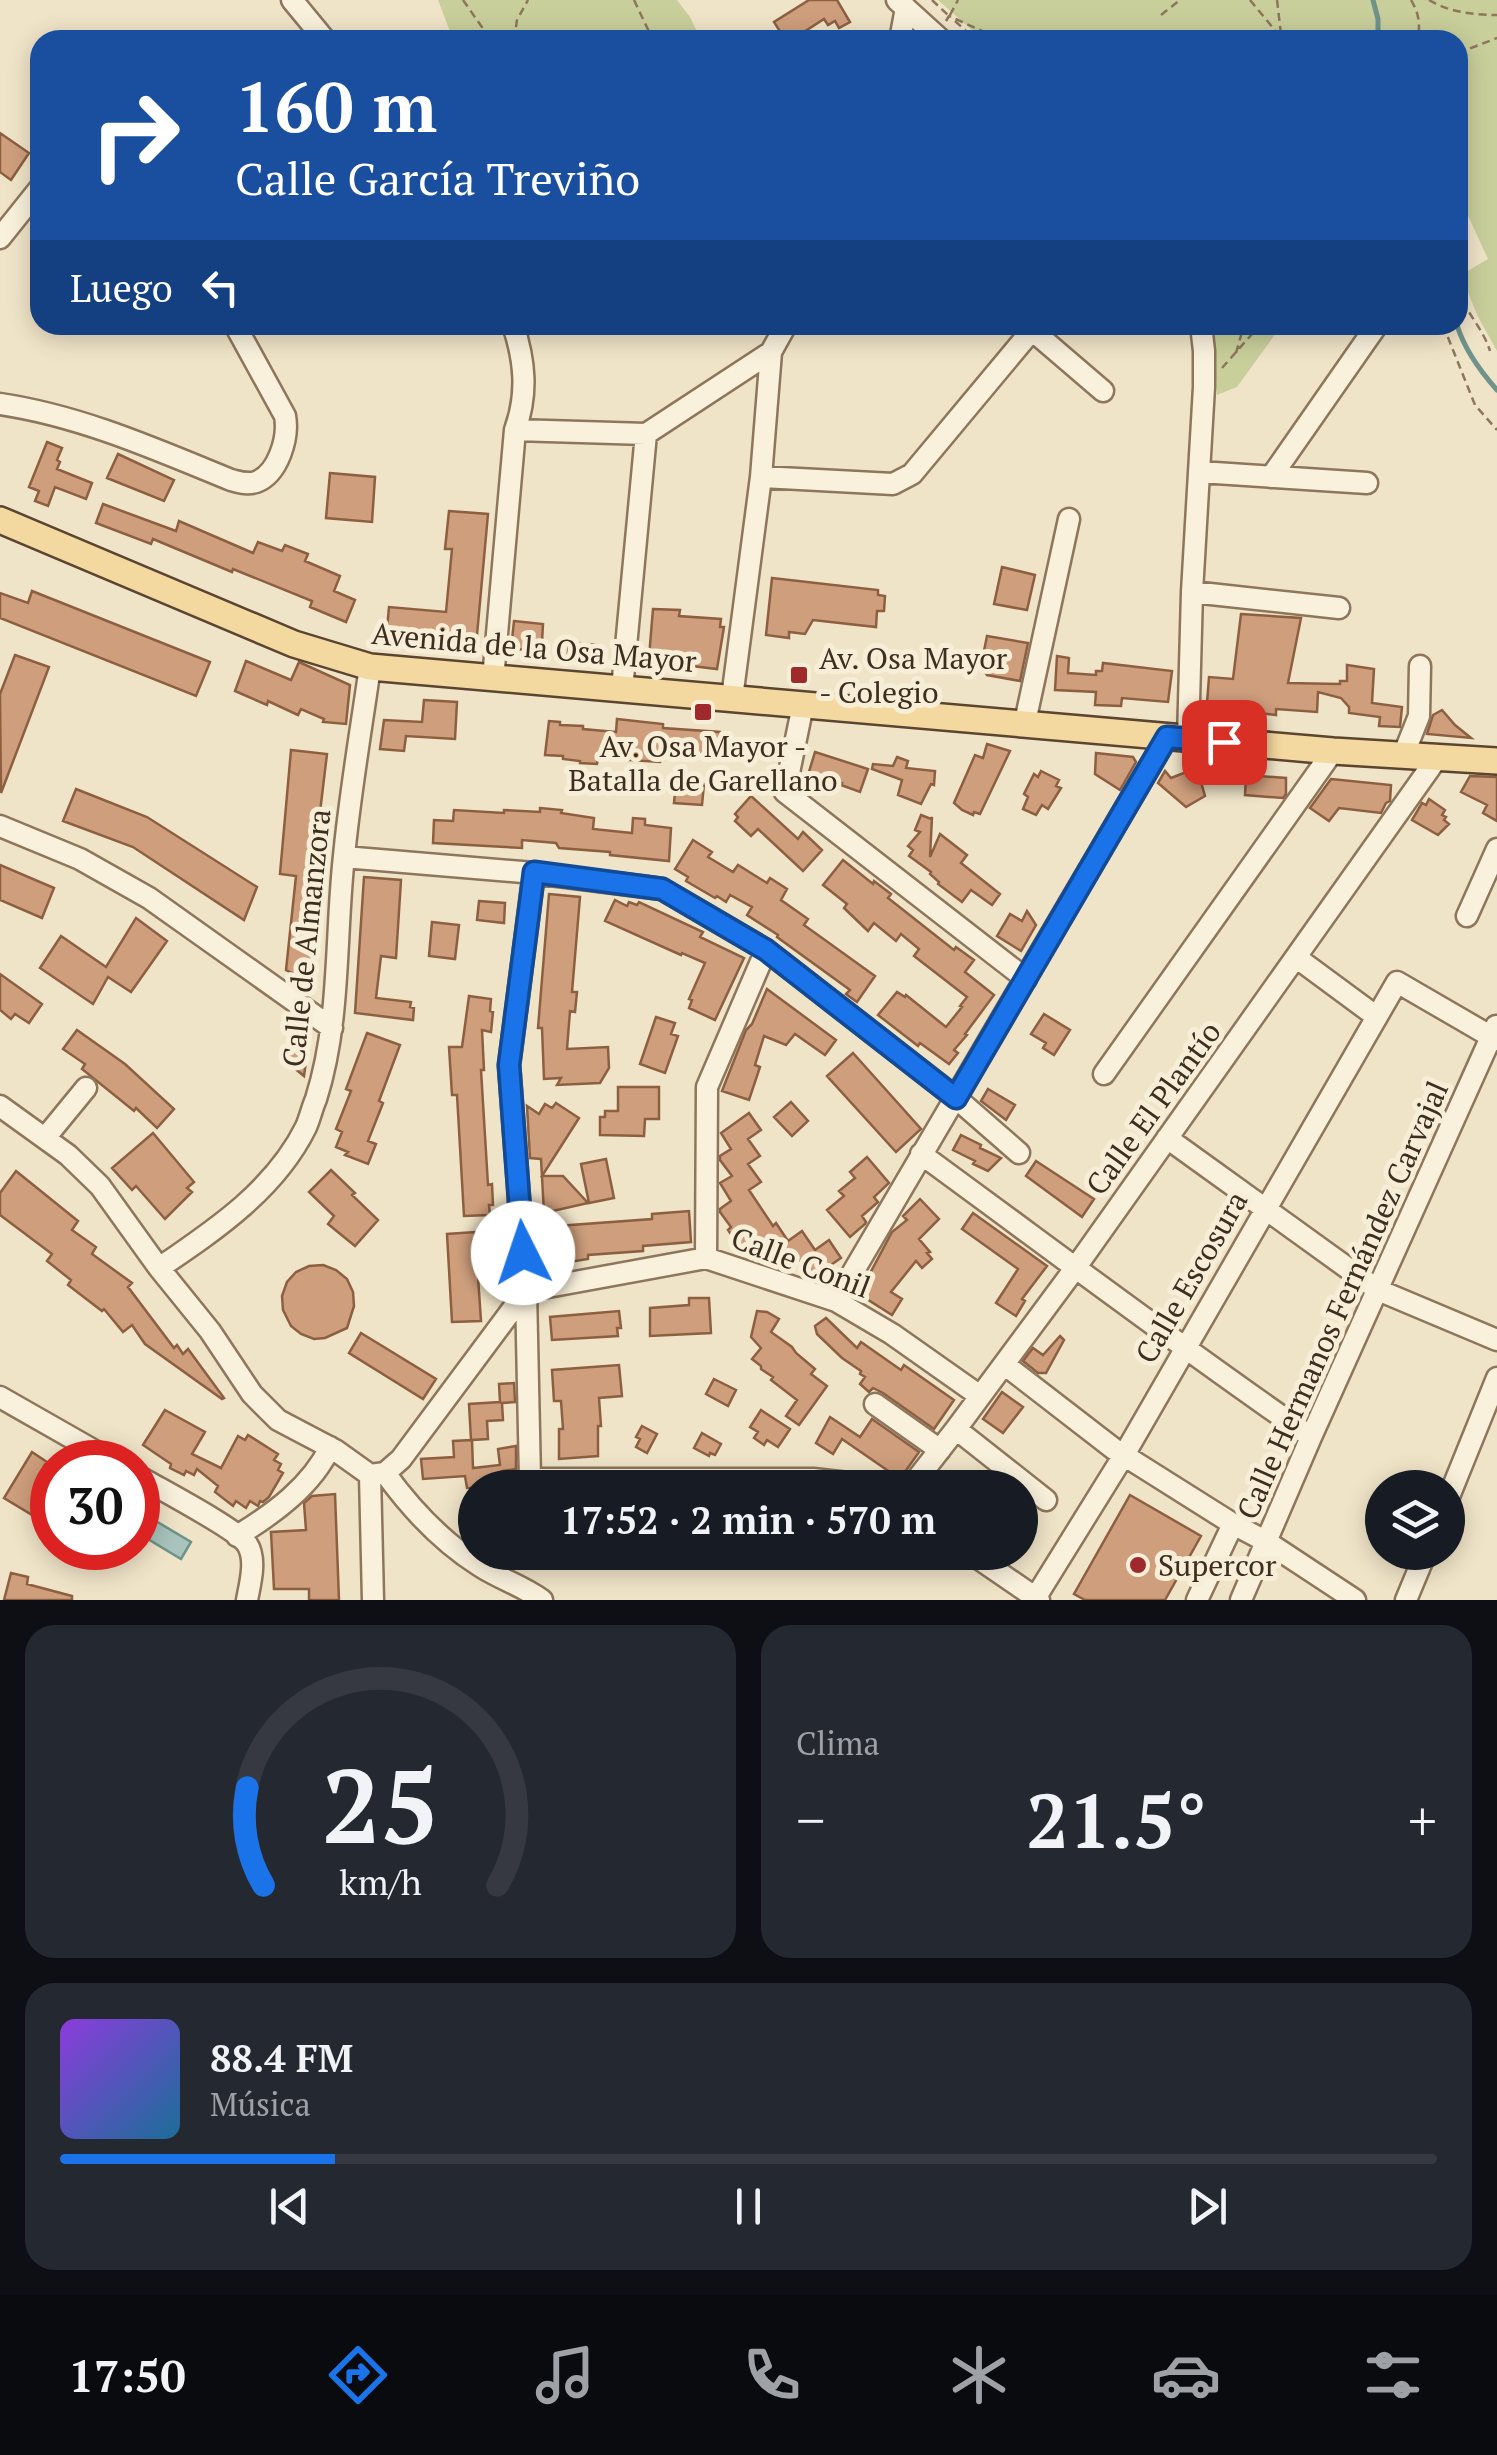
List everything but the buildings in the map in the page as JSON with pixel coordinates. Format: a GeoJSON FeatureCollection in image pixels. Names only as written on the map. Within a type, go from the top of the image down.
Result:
{"type":"FeatureCollection","features":[{"type":"Feature","properties":{"kind":"main road","name":"Avenida de la Osa Mayor"},"geometry":{"type":"LineString","coordinates":[[0,520],[294,644],[370,667],[1333,751],[1497,761]]}},
{"type":"Feature","properties":{"kind":"street"},"geometry":{"type":"LineString","coordinates":[[292,0],[317,30]]}},
{"type":"Feature","properties":{"kind":"street"},"geometry":{"type":"LineString","coordinates":[[902,4],[927,30]]}},
{"type":"Feature","properties":{"kind":"street"},"geometry":{"type":"LineString","coordinates":[[901,30],[902,4]]}},
{"type":"Feature","properties":{"kind":"street"},"geometry":{"type":"LineString","coordinates":[[0,238],[30,200]]}},
{"type":"Feature","properties":{"kind":"street"},"geometry":{"type":"LineString","coordinates":[[0,404],[53,414],[231,480],[256,482],[273,468],[287,425],[240,335]]}},
{"type":"Feature","properties":{"kind":"street"},"geometry":{"type":"LineString","coordinates":[[493,679],[515,430],[522,408],[524,375],[517,335]]}},
{"type":"Feature","properties":{"kind":"street"},"geometry":{"type":"LineString","coordinates":[[732,698],[761,477],[771,352],[780,335]]}},
{"type":"Feature","properties":{"kind":"street"},"geometry":{"type":"LineString","coordinates":[[761,477],[893,484],[912,474],[1023,335]]}},
{"type":"Feature","properties":{"kind":"street"},"geometry":{"type":"LineString","coordinates":[[1037,335],[1104,391]]}},
{"type":"Feature","properties":{"kind":"street"},"geometry":{"type":"LineString","coordinates":[[836,1301],[1026,979],[1178,738],[1200,472],[1204,387],[1201,335]]}},
{"type":"Feature","properties":{"kind":"street"},"geometry":{"type":"LineString","coordinates":[[1270,477],[1370,335]]}},
{"type":"Feature","properties":{"kind":"street"},"geometry":{"type":"LineString","coordinates":[[515,430],[646,434],[771,352]]}},
{"type":"Feature","properties":{"kind":"street"},"geometry":{"type":"LineString","coordinates":[[622,688],[646,434]]}},
{"type":"Feature","properties":{"kind":"street"},"geometry":{"type":"LineString","coordinates":[[1200,472],[1367,484]]}},
{"type":"Feature","properties":{"kind":"street"},"geometry":{"type":"LineString","coordinates":[[1025,722],[1069,519]]}},
{"type":"Feature","properties":{"kind":"street"},"geometry":{"type":"LineString","coordinates":[[1192,592],[1339,608]]}},
{"type":"Feature","properties":{"kind":"street"},"geometry":{"type":"LineString","coordinates":[[1403,756],[1419,716],[1420,666]]}},
{"type":"Feature","properties":{"kind":"street","name":"Calle de Almanzora"},"geometry":{"type":"LineString","coordinates":[[159,1268],[209,1234],[256,1194],[283,1164],[307,1126],[322,1080],[332,1028],[344,857],[370,667]]}},
{"type":"Feature","properties":{"kind":"street"},"geometry":{"type":"LineString","coordinates":[[804,704],[784,792],[1026,979]]}},
{"type":"Feature","properties":{"kind":"street"},"geometry":{"type":"LineString","coordinates":[[1104,1074],[1333,751]]}},
{"type":"Feature","properties":{"kind":"street","name":"Calle El Plantío"},"geometry":{"type":"LineString","coordinates":[[924,1470],[1076,1266],[1437,758]]}},
{"type":"Feature","properties":{"kind":"street"},"geometry":{"type":"LineString","coordinates":[[0,826],[80,859],[149,898],[332,1028]]}},
{"type":"Feature","properties":{"kind":"street"},"geometry":{"type":"LineString","coordinates":[[1467,916],[1497,848]]}},
{"type":"Feature","properties":{"kind":"street"},"geometry":{"type":"LineString","coordinates":[[344,857],[534,872],[662,889],[766,950],[956,1098],[1019,1153]]}},
{"type":"Feature","properties":{"kind":"street"},"geometry":{"type":"LineString","coordinates":[[530,1470],[526,1290],[509,1065],[534,872]]}},
{"type":"Feature","properties":{"kind":"street"},"geometry":{"type":"LineString","coordinates":[[706,1258],[708,1087],[766,950]]}},
{"type":"Feature","properties":{"kind":"street"},"geometry":{"type":"LineString","coordinates":[[1297,958],[1377,1016]]}},
{"type":"Feature","properties":{"kind":"street","name":"Calle Escosura"},"geometry":{"type":"LineString","coordinates":[[1036,1599],[1124,1455],[1397,982],[1495,1033]]}},
{"type":"Feature","properties":{"kind":"street","name":"Calle Hermanos Fernández Carvajal"},"geometry":{"type":"LineString","coordinates":[[1241,1600],[1495,1033]]}},
{"type":"Feature","properties":{"kind":"street"},"geometry":{"type":"LineString","coordinates":[[45,1138],[86,1088]]}},
{"type":"Feature","properties":{"kind":"street"},"geometry":{"type":"LineString","coordinates":[[0,1106],[68,1155],[100,1186],[210,1331],[252,1394],[278,1420],[378,1474],[447,1544],[542,1600]]}},
{"type":"Feature","properties":{"kind":"street"},"geometry":{"type":"LineString","coordinates":[[1167,1138],[1378,1290],[1497,1340]]}},
{"type":"Feature","properties":{"kind":"street"},"geometry":{"type":"LineString","coordinates":[[921,1154],[1184,1349],[1311,1437]]}},
{"type":"Feature","properties":{"kind":"street","name":"Calle Conil"},"geometry":{"type":"LineString","coordinates":[[526,1290],[706,1258],[836,1301],[892,1334],[980,1396]]}},
{"type":"Feature","properties":{"kind":"street"},"geometry":{"type":"LineString","coordinates":[[378,1474],[401,1458],[526,1290]]}},
{"type":"Feature","properties":{"kind":"street"},"geometry":{"type":"LineString","coordinates":[[1004,1364],[1124,1455],[1355,1600]]}},
{"type":"Feature","properties":{"kind":"street"},"geometry":{"type":"LineString","coordinates":[[1460,1470],[1496,1382]]}},
{"type":"Feature","properties":{"kind":"street"},"geometry":{"type":"LineString","coordinates":[[0,1397],[75,1440]]}},
{"type":"Feature","properties":{"kind":"street"},"geometry":{"type":"LineString","coordinates":[[876,1404],[940,1450]]}},
{"type":"Feature","properties":{"kind":"street"},"geometry":{"type":"LineString","coordinates":[[956,1429],[1046,1500]]}},
{"type":"Feature","properties":{"kind":"street"},"geometry":{"type":"LineString","coordinates":[[237,1536],[294,1493],[324,1460],[330,1447]]}},
{"type":"Feature","properties":{"kind":"street"},"geometry":{"type":"LineString","coordinates":[[373,1600],[378,1474]]}},
{"type":"Feature","properties":{"kind":"street"},"geometry":{"type":"LineString","coordinates":[[160,1489],[248,1545],[252,1564],[246,1600]]}},
{"type":"Feature","properties":{"kind":"street","name":"Calle Hermanos Fernández Carvajal"},"geometry":{"type":"LineString","coordinates":[[1197,1600],[1232,1524]]}},
{"type":"Feature","properties":{"kind":"street"},"geometry":{"type":"LineString","coordinates":[[995,1570],[1036,1599]]}},
{"type":"Feature","properties":{"kind":"street"},"geometry":{"type":"LineString","coordinates":[[1406,1600],[1418,1570]]}},
{"type":"Feature","properties":{"kind":"path"},"geometry":{"type":"LineString","coordinates":[[464,0],[484,30]]}},
{"type":"Feature","properties":{"kind":"path"},"geometry":{"type":"LineString","coordinates":[[516,30],[528,0]]}},
{"type":"Feature","properties":{"kind":"path"},"geometry":{"type":"LineString","coordinates":[[634,0],[648,30]]}},
{"type":"Feature","properties":{"kind":"path"},"geometry":{"type":"LineString","coordinates":[[932,0],[965,30]]}},
{"type":"Feature","properties":{"kind":"path"},"geometry":{"type":"LineString","coordinates":[[1160,15],[1180,0]]}},
{"type":"Feature","properties":{"kind":"path"},"geometry":{"type":"LineString","coordinates":[[1250,0],[1276,30]]}},
{"type":"Feature","properties":{"kind":"path"},"geometry":{"type":"LineString","coordinates":[[1277,0],[1280,30]]}},
{"type":"Feature","properties":{"kind":"path"},"geometry":{"type":"LineString","coordinates":[[1411,0],[1420,30]]}},
{"type":"Feature","properties":{"kind":"path"},"geometry":{"type":"LineString","coordinates":[[1428,0],[1442,8],[1497,15]]}},
{"type":"Feature","properties":{"kind":"path"},"geometry":{"type":"LineString","coordinates":[[941,30],[956,1]]}},
{"type":"Feature","properties":{"kind":"path"},"geometry":{"type":"LineString","coordinates":[[950,16],[980,30]]}},
{"type":"Feature","properties":{"kind":"path"},"geometry":{"type":"LineString","coordinates":[[1468,49],[1497,38]]}},
{"type":"Feature","properties":{"kind":"path"},"geometry":{"type":"LineString","coordinates":[[1468,313],[1486,335],[1490,351]]}},
{"type":"Feature","properties":{"kind":"path"},"geometry":{"type":"LineString","coordinates":[[1236,354],[1241,335]]}},
{"type":"Feature","properties":{"kind":"path"},"geometry":{"type":"LineString","coordinates":[[1204,387],[1252,335]]}},
{"type":"Feature","properties":{"kind":"path"},"geometry":{"type":"LineString","coordinates":[[1447,335],[1475,405],[1497,430]]}},
{"type":"Feature","properties":{"kind":"green space"},"geometry":{"type":"Polygon","coordinates":[[[438,0],[677,0],[696,30],[450,30],[438,0]]]}},
{"type":"Feature","properties":{"kind":"green space"},"geometry":{"type":"Polygon","coordinates":[[[938,0],[1497,0],[1497,351],[1468,292],[1468,271],[1488,259],[1468,216],[1468,30],[972,30],[938,0]]]}},
{"type":"Feature","properties":{"kind":"green space"},"geometry":{"type":"Polygon","coordinates":[[[1214,335],[1275,335],[1237,387],[1217,395],[1214,335]]]}},
{"type":"Feature","properties":{"kind":"water"},"geometry":{"type":"Polygon","coordinates":[[[160,1524],[191,1542],[181,1559],[160,1546],[160,1524]]]}},
{"type":"Feature","properties":{"kind":"waterway"},"geometry":{"type":"LineString","coordinates":[[1373,0],[1378,30]]}},
{"type":"Feature","properties":{"kind":"waterway"},"geometry":{"type":"LineString","coordinates":[[1461,335],[1497,390]]}},
{"type":"Feature","properties":{"kind":"place","name":"Av. Osa Mayor - Colegio"},"geometry":{"type":"Point","coordinates":[799,675]}},
{"type":"Feature","properties":{"kind":"place","name":"Av. Osa Mayor - Batalla de Garellano"},"geometry":{"type":"Point","coordinates":[703,712]}},
{"type":"Feature","properties":{"kind":"place","name":"Supercor"},"geometry":{"type":"Point","coordinates":[1138,1565]}},
{"type":"Feature","properties":{"kind":"route"},"geometry":{"type":"LineString","coordinates":[[523,1253],[509,1065],[534,872],[662,889],[766,950],[956,1098],[1167,737],[1224,742]]}}]}
